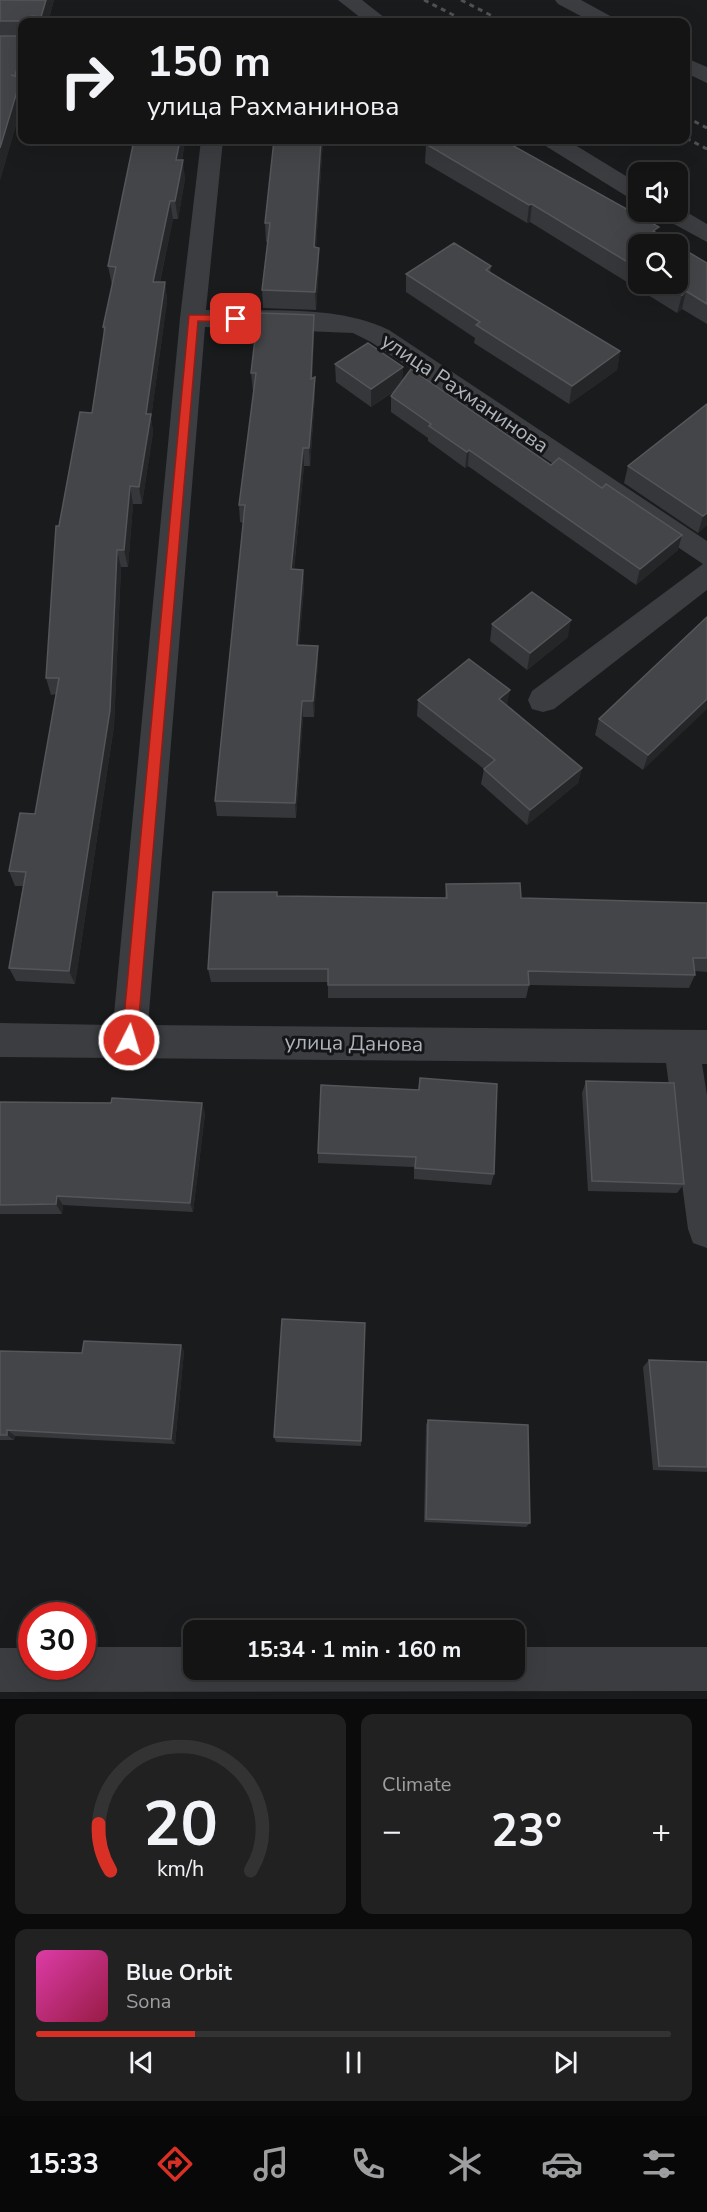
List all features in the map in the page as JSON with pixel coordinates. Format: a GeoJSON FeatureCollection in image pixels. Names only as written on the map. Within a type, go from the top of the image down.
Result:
{"type":"FeatureCollection","features":[{"type":"Feature","properties":{"kind":"street"},"geometry":{"type":"LineString","coordinates":[[348,0],[373,18]]}},
{"type":"Feature","properties":{"kind":"street"},"geometry":{"type":"LineString","coordinates":[[565,0],[599,18]]}},
{"type":"Feature","properties":{"kind":"street"},"geometry":{"type":"LineString","coordinates":[[690,67],[707,76]]}},
{"type":"Feature","properties":{"kind":"street"},"geometry":{"type":"LineString","coordinates":[[129,1040],[193,318],[213,144]]}},
{"type":"Feature","properties":{"kind":"street"},"geometry":{"type":"LineString","coordinates":[[558,144],[628,187]]}},
{"type":"Feature","properties":{"kind":"street"},"geometry":{"type":"LineString","coordinates":[[686,222],[707,234]]}},
{"type":"Feature","properties":{"kind":"street","name":"улица Рахманинова"},"geometry":{"type":"LineString","coordinates":[[193,318],[342,322],[360,326],[380,336],[707,555]]}},
{"type":"Feature","properties":{"kind":"street"},"geometry":{"type":"LineString","coordinates":[[543,700],[707,574]]}},
{"type":"Feature","properties":{"kind":"street","name":"улица Данова"},"geometry":{"type":"LineString","coordinates":[[0,1040],[695,1047]]}},
{"type":"Feature","properties":{"kind":"street"},"geometry":{"type":"LineString","coordinates":[[695,1047],[707,1229]]}},
{"type":"Feature","properties":{"kind":"street"},"geometry":{"type":"LineString","coordinates":[[0,1670],[86,1685],[707,1669]]}},
{"type":"Feature","properties":{"kind":"building"},"geometry":{"type":"Polygon","coordinates":[[[0,0],[46,0],[41,17],[32,16],[31,18],[18,18],[18,21],[0,21],[0,0]]]}},
{"type":"Feature","properties":{"kind":"building"},"geometry":{"type":"Polygon","coordinates":[[[0,36],[18,36],[18,64],[15,76],[11,75],[18,77],[18,88],[0,148],[0,36]]]}},
{"type":"Feature","properties":{"kind":"building"},"geometry":{"type":"Polygon","coordinates":[[[133,144],[179,144],[176,160],[183,160],[175,201],[170,201],[153,282],[165,282],[146,414],[151,414],[139,487],[130,486],[124,550],[117,550],[110,710],[69,971],[9,968],[26,872],[9,871],[20,813],[35,814],[59,678],[46,678],[56,526],[59,526],[80,412],[92,413],[105,327],[103,327],[116,267],[108,266],[133,144]]]}},
{"type":"Feature","properties":{"kind":"building"},"geometry":{"type":"Polygon","coordinates":[[[274,144],[321,144],[314,247],[319,248],[315,292],[262,290],[270,223],[265,223],[274,144]]]}},
{"type":"Feature","properties":{"kind":"building"},"geometry":{"type":"Polygon","coordinates":[[[426,144],[510,144],[628,210],[628,222],[650,222],[659,227],[653,231],[658,234],[628,234],[628,262],[532,204],[529,205],[426,144]]]}},
{"type":"Feature","properties":{"kind":"building"},"geometry":{"type":"Polygon","coordinates":[[[454,243],[491,266],[486,270],[620,351],[572,386],[476,325],[480,322],[406,274],[454,243]]]}},
{"type":"Feature","properties":{"kind":"building"},"geometry":{"type":"Polygon","coordinates":[[[688,252],[707,263],[707,304],[688,292],[688,252]]]}},
{"type":"Feature","properties":{"kind":"building"},"geometry":{"type":"Polygon","coordinates":[[[258,313],[314,315],[311,379],[315,377],[309,448],[303,448],[291,569],[303,570],[297,645],[318,646],[313,701],[302,701],[295,803],[215,801],[245,505],[239,505],[256,373],[251,373],[258,313]]]}},
{"type":"Feature","properties":{"kind":"building"},"geometry":{"type":"Polygon","coordinates":[[[368,343],[403,367],[371,389],[335,364],[368,343]]]}},
{"type":"Feature","properties":{"kind":"building"},"geometry":{"type":"Polygon","coordinates":[[[411,369],[551,465],[559,458],[602,488],[606,484],[682,535],[640,569],[469,450],[467,452],[429,426],[431,424],[391,396],[411,369]]]}},
{"type":"Feature","properties":{"kind":"building"},"geometry":{"type":"Polygon","coordinates":[[[707,404],[707,513],[703,516],[628,466],[707,404]]]}},
{"type":"Feature","properties":{"kind":"building"},"geometry":{"type":"Polygon","coordinates":[[[532,592],[571,620],[530,653],[492,624],[532,592]]]}},
{"type":"Feature","properties":{"kind":"building"},"geometry":{"type":"Polygon","coordinates":[[[707,617],[707,699],[648,755],[599,719],[707,617]]]}},
{"type":"Feature","properties":{"kind":"building"},"geometry":{"type":"Polygon","coordinates":[[[469,659],[510,690],[499,699],[582,768],[530,810],[484,769],[495,760],[418,700],[469,659]]]}},
{"type":"Feature","properties":{"kind":"building"},"geometry":{"type":"Polygon","coordinates":[[[520,883],[521,898],[707,903],[707,958],[693,958],[695,975],[528,971],[529,985],[328,985],[328,969],[208,969],[213,892],[277,892],[277,896],[447,898],[446,884],[520,883]]]}},
{"type":"Feature","properties":{"kind":"building"},"geometry":{"type":"Polygon","coordinates":[[[420,1078],[497,1084],[494,1174],[415,1168],[416,1157],[318,1153],[321,1085],[419,1090],[420,1078]]]}},
{"type":"Feature","properties":{"kind":"building"},"geometry":{"type":"Polygon","coordinates":[[[586,1081],[674,1083],[684,1184],[592,1181],[586,1081]]]}},
{"type":"Feature","properties":{"kind":"building"},"geometry":{"type":"Polygon","coordinates":[[[112,1098],[202,1103],[190,1203],[57,1196],[56,1204],[0,1205],[0,1102],[111,1103],[112,1098]]]}},
{"type":"Feature","properties":{"kind":"building"},"geometry":{"type":"Polygon","coordinates":[[[282,1319],[365,1323],[361,1441],[274,1437],[282,1319]]]}},
{"type":"Feature","properties":{"kind":"building"},"geometry":{"type":"Polygon","coordinates":[[[84,1341],[181,1345],[171,1439],[7,1430],[7,1435],[0,1435],[0,1351],[82,1353],[84,1341]]]}},
{"type":"Feature","properties":{"kind":"building"},"geometry":{"type":"Polygon","coordinates":[[[649,1360],[707,1362],[707,1467],[659,1466],[649,1360]]]}},
{"type":"Feature","properties":{"kind":"building"},"geometry":{"type":"Polygon","coordinates":[[[428,1420],[528,1425],[530,1523],[426,1519],[428,1420]]]}},
{"type":"Feature","properties":{"kind":"railway"},"geometry":{"type":"LineString","coordinates":[[424,0],[459,18]]}},
{"type":"Feature","properties":{"kind":"railway"},"geometry":{"type":"LineString","coordinates":[[461,0],[496,18]]}},
{"type":"Feature","properties":{"kind":"railway"},"geometry":{"type":"LineString","coordinates":[[690,119],[707,128]]}},
{"type":"Feature","properties":{"kind":"railway"},"geometry":{"type":"LineString","coordinates":[[690,140],[707,149]]}},
{"type":"Feature","properties":{"kind":"route"},"geometry":{"type":"LineString","coordinates":[[129,1040],[193,318],[236,319]]}}]}
